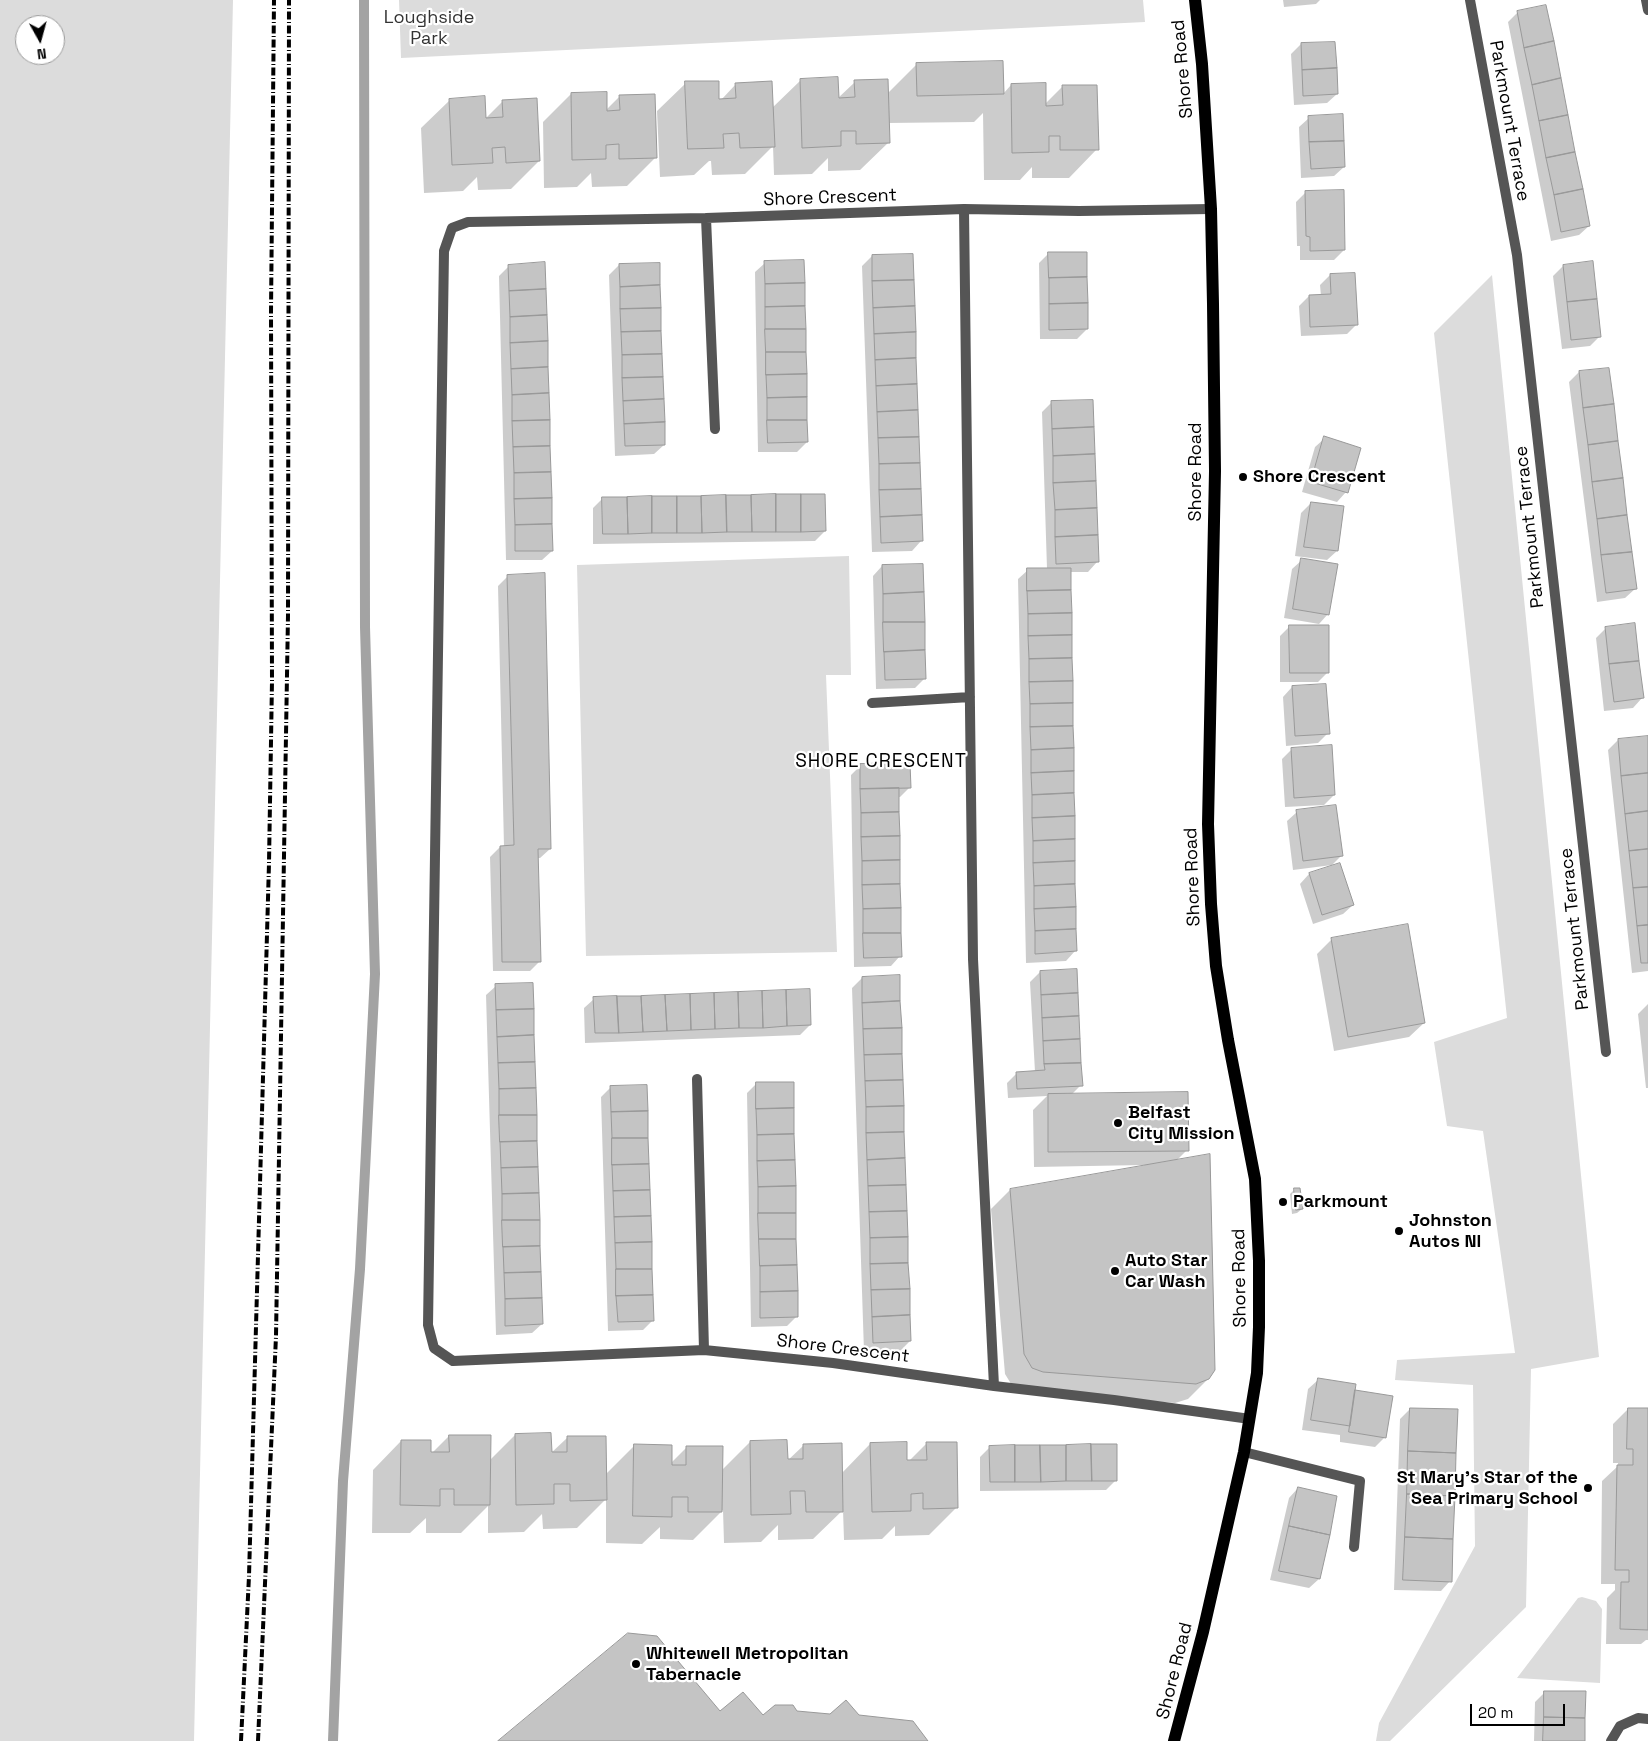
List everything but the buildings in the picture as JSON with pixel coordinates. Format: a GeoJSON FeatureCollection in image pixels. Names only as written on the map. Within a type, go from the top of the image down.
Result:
{"type":"FeatureCollection","features":[{"type":"Feature","properties":{"kind":"main road","name":"Shore Road"},"geometry":{"type":"LineString","coordinates":[[1174,1741],[1203,1632],[1244,1452],[1257,1374],[1259,1327],[1259,1261],[1255,1179],[1228,1040],[1216,966],[1211,904],[1208,824],[1215,471],[1211,209],[1202,64],[1195,0]]}},
{"type":"Feature","properties":{"kind":"street","name":"Parkmount Terrace"},"geometry":{"type":"LineString","coordinates":[[1470,0],[1517,255],[1606,1052]]}},
{"type":"Feature","properties":{"kind":"street"},"geometry":{"type":"LineString","coordinates":[[1646,0],[1648,10]]}},
{"type":"Feature","properties":{"kind":"street","name":"Shore Crescent"},"geometry":{"type":"LineString","coordinates":[[1211,209],[1079,212],[964,209],[706,218],[468,222],[452,228],[444,251],[428,1325],[434,1348],[453,1361],[704,1350],[833,1363],[1250,1419]]}},
{"type":"Feature","properties":{"kind":"street"},"geometry":{"type":"LineString","coordinates":[[964,209],[973,959],[994,1386]]}},
{"type":"Feature","properties":{"kind":"street"},"geometry":{"type":"LineString","coordinates":[[706,218],[715,429]]}},
{"type":"Feature","properties":{"kind":"street"},"geometry":{"type":"LineString","coordinates":[[872,703],[970,697]]}},
{"type":"Feature","properties":{"kind":"street"},"geometry":{"type":"LineString","coordinates":[[697,1079],[704,1350]]}},
{"type":"Feature","properties":{"kind":"street"},"geometry":{"type":"LineString","coordinates":[[1244,1452],[1360,1481],[1354,1547]]}},
{"type":"Feature","properties":{"kind":"street"},"geometry":{"type":"LineString","coordinates":[[1611,1741],[1620,1726],[1638,1718],[1648,1719]]}},
{"type":"Feature","properties":{"kind":"green space"},"geometry":{"type":"Polygon","coordinates":[[[0,0],[233,0],[194,1741],[0,1741],[0,0]]]}},
{"type":"Feature","properties":{"kind":"green space","name":"Loughside Park"},"geometry":{"type":"Polygon","coordinates":[[[399,0],[1143,0],[1145,22],[401,58],[399,0]]]}},
{"type":"Feature","properties":{"kind":"green space"},"geometry":{"type":"Polygon","coordinates":[[[1492,275],[1599,1357],[1531,1369],[1526,1607],[1390,1741],[1376,1741],[1379,1723],[1475,1546],[1473,1385],[1395,1380],[1397,1360],[1515,1353],[1483,1131],[1447,1126],[1434,1042],[1507,1018],[1434,333],[1492,275]]]}},
{"type":"Feature","properties":{"kind":"green space"},"geometry":{"type":"Polygon","coordinates":[[[849,556],[851,675],[826,675],[837,952],[586,956],[577,565],[849,556]]]}},
{"type":"Feature","properties":{"kind":"green space"},"geometry":{"type":"Polygon","coordinates":[[[1582,1597],[1596,1601],[1602,1609],[1600,1683],[1517,1678],[1578,1598],[1582,1597]]]}},
{"type":"Feature","properties":{"kind":"waterway"},"geometry":{"type":"LineString","coordinates":[[333,1741],[343,1481],[360,1269],[375,974],[365,627],[364,0]]}},
{"type":"Feature","properties":{"kind":"railway"},"geometry":{"type":"LineString","coordinates":[[241,1741],[249,1576],[269,863],[272,681],[271,312],[274,0]]}},
{"type":"Feature","properties":{"kind":"railway"},"geometry":{"type":"LineString","coordinates":[[258,1741],[276,1336],[288,615],[289,0]]}},
{"type":"Feature","properties":{"kind":"place","name":"Shore Crescent"},"geometry":{"type":"Point","coordinates":[1243,477]}},
{"type":"Feature","properties":{"kind":"place","name":"Belfast City Mission"},"geometry":{"type":"Point","coordinates":[1118,1123]}},
{"type":"Feature","properties":{"kind":"place","name":"Parkmount"},"geometry":{"type":"Point","coordinates":[1283,1202]}},
{"type":"Feature","properties":{"kind":"place","name":"Johnston Autos NI"},"geometry":{"type":"Point","coordinates":[1399,1231]}},
{"type":"Feature","properties":{"kind":"place","name":"Auto Star Car Wash"},"geometry":{"type":"Point","coordinates":[1115,1271]}},
{"type":"Feature","properties":{"kind":"place","name":"St Mary's Star of the Sea Primary School"},"geometry":{"type":"Point","coordinates":[1588,1488]}},
{"type":"Feature","properties":{"kind":"place","name":"Whitewell Metropolitan Tabernacle"},"geometry":{"type":"Point","coordinates":[636,1664]}},
{"type":"Feature","properties":{"kind":"district","name":"SHORE CRESCENT"},"geometry":{"type":"Point","coordinates":[881,762]}}]}
